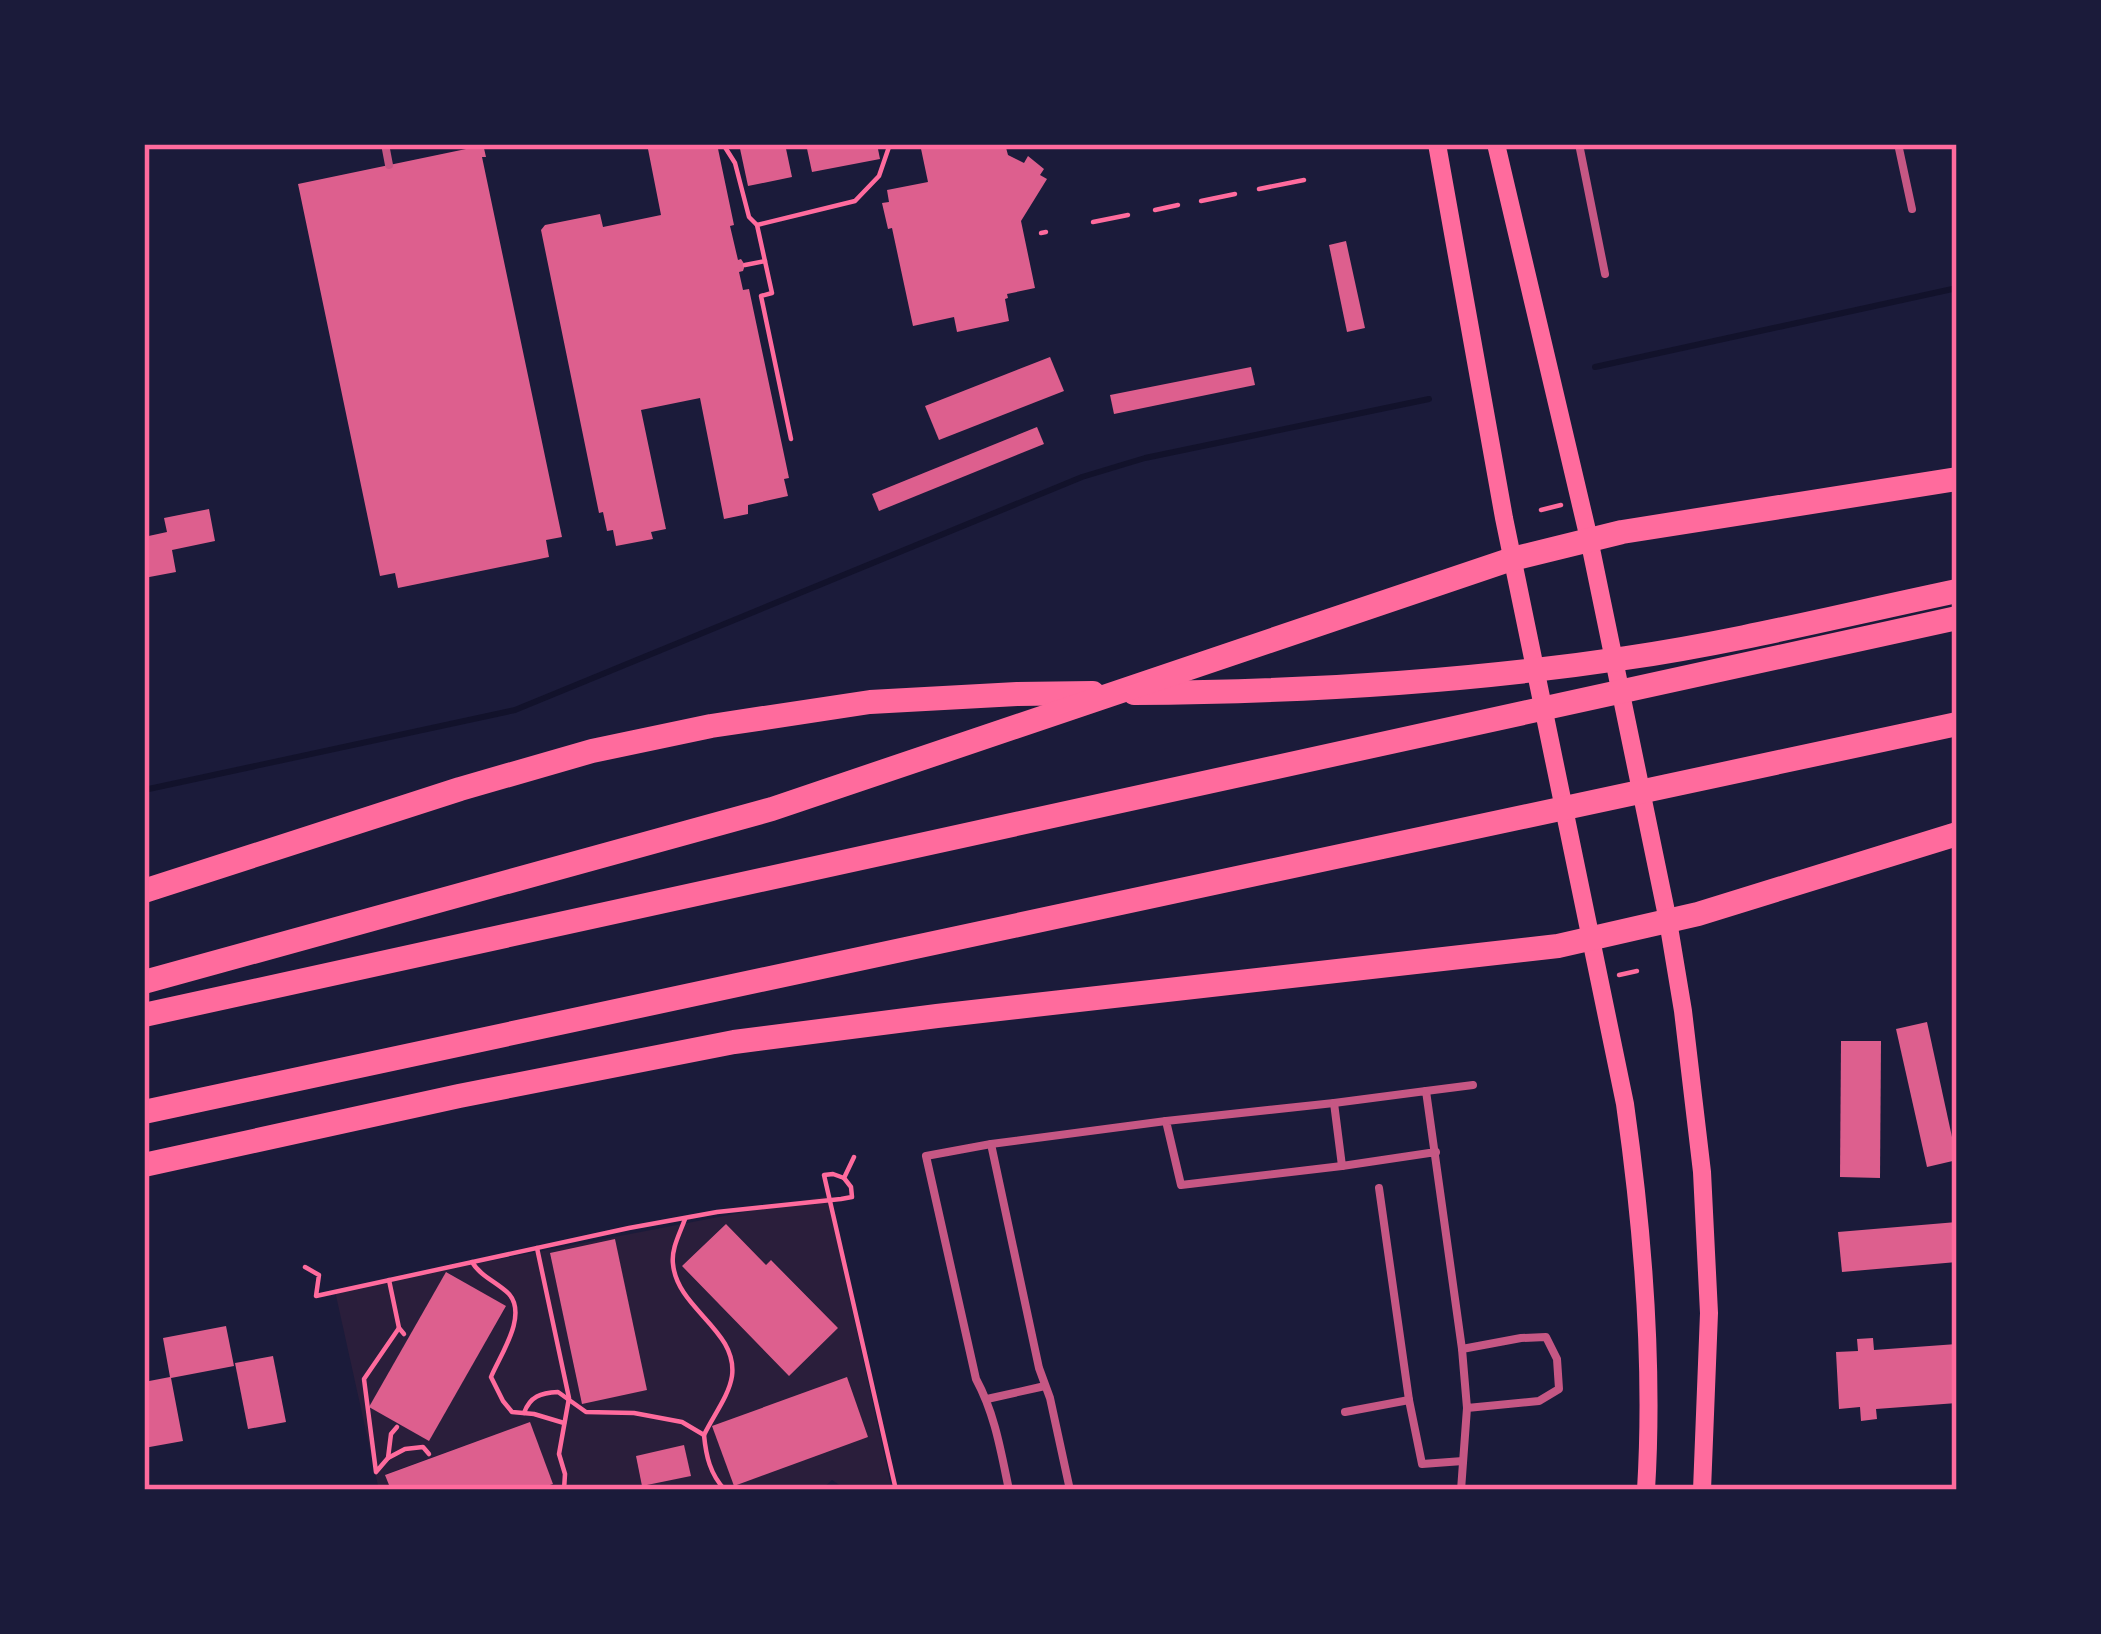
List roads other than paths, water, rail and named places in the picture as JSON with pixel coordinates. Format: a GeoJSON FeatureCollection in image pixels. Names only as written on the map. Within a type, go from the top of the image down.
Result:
{"type":"FeatureCollection","features":[{"type":"Feature","properties":{"kind":"highway"},"geometry":{"type":"LineString","coordinates":[[144,982],[772,809],[1512,559],[1588,539],[1957,479]]}},
{"type":"Feature","properties":{"kind":"highway"},"geometry":{"type":"LineString","coordinates":[[144,892],[460,789],[592,751],[712,726],[870,702],[1301,689],[1413,681],[1624,658],[1957,591]]}},
{"type":"Feature","properties":{"kind":"highway"},"geometry":{"type":"LineString","coordinates":[[144,1015],[1957,618]]}},
{"type":"Feature","properties":{"kind":"highway"},"geometry":{"type":"LineString","coordinates":[[144,1112],[1957,724]]}},
{"type":"Feature","properties":{"kind":"highway"},"geometry":{"type":"LineString","coordinates":[[144,1165],[734,1042],[1558,946],[1668,921],[1957,834]]}},
{"type":"Feature","properties":{"kind":"main road"},"geometry":{"type":"LineString","coordinates":[[1437,144],[1512,559],[1625,1104],[1636,1177],[1648,1363],[1646,1490]]}},
{"type":"Feature","properties":{"kind":"main road"},"geometry":{"type":"LineString","coordinates":[[1496,144],[1588,539],[1668,921],[1685,1027],[1702,1172],[1709,1313],[1702,1490]]}},
{"type":"Feature","properties":{"kind":"lane"},"geometry":{"type":"LineString","coordinates":[[385,144],[389,165]]}},
{"type":"Feature","properties":{"kind":"lane"},"geometry":{"type":"LineString","coordinates":[[1579,144],[1605,274]]}},
{"type":"Feature","properties":{"kind":"lane"},"geometry":{"type":"LineString","coordinates":[[1898,144],[1912,209]]}},
{"type":"Feature","properties":{"kind":"lane"},"geometry":{"type":"LineString","coordinates":[[1009,1490],[987,1399],[976,1379],[926,1156],[1166,1121],[1473,1085]]}},
{"type":"Feature","properties":{"kind":"lane"},"geometry":{"type":"LineString","coordinates":[[1426,1091],[1462,1348],[1466,1408],[1461,1490]]}},
{"type":"Feature","properties":{"kind":"lane"},"geometry":{"type":"LineString","coordinates":[[1334,1103],[1342,1166]]}},
{"type":"Feature","properties":{"kind":"lane"},"geometry":{"type":"LineString","coordinates":[[1166,1121],[1181,1185],[1436,1152]]}},
{"type":"Feature","properties":{"kind":"lane"},"geometry":{"type":"LineString","coordinates":[[991,1144],[1070,1490]]}},
{"type":"Feature","properties":{"kind":"lane"},"geometry":{"type":"LineString","coordinates":[[1379,1188],[1421,1464],[1463,1460]]}},
{"type":"Feature","properties":{"kind":"lane"},"geometry":{"type":"LineString","coordinates":[[1462,1348],[1546,1337],[1558,1359],[1559,1389],[1539,1401],[1466,1408]]}},
{"type":"Feature","properties":{"kind":"lane"},"geometry":{"type":"LineString","coordinates":[[987,1399],[1046,1386]]}},
{"type":"Feature","properties":{"kind":"lane"},"geometry":{"type":"LineString","coordinates":[[1345,1412],[1409,1400]]}},
{"type":"Feature","properties":{"kind":"waterway"},"geometry":{"type":"LineString","coordinates":[[1595,367],[1957,288]]}},
{"type":"Feature","properties":{"kind":"waterway"},"geometry":{"type":"LineString","coordinates":[[144,790],[515,710],[1082,477],[1145,458],[1429,399]]}}]}
